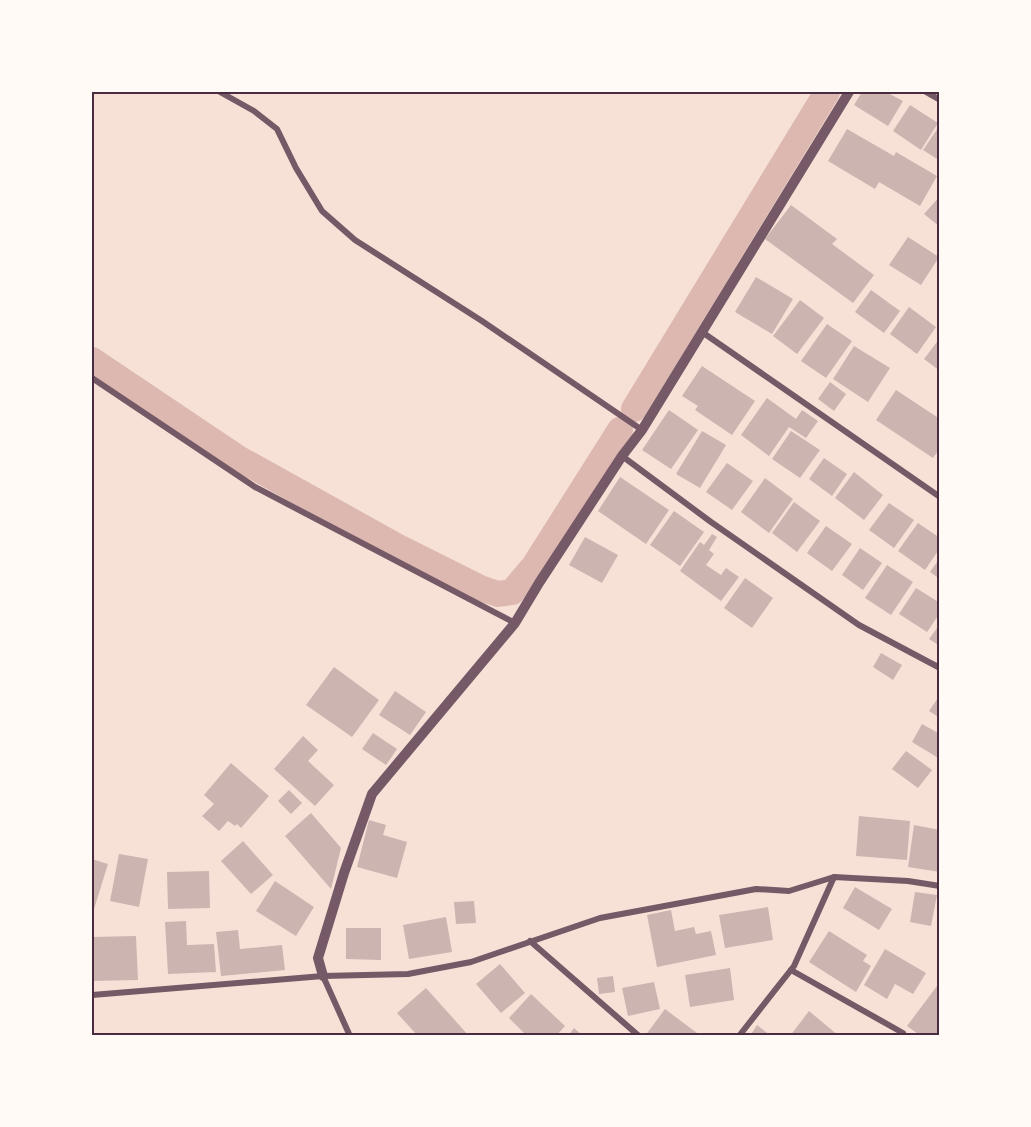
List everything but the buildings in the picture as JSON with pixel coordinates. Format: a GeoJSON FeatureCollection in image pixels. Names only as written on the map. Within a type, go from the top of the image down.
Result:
{"type":"FeatureCollection","features":[{"type":"Feature","properties":{"kind":"street"},"geometry":{"type":"LineString","coordinates":[[220,92],[254,111],[277,129],[296,168],[322,211],[355,240],[482,321],[642,430]]}},
{"type":"Feature","properties":{"kind":"street"},"geometry":{"type":"LineString","coordinates":[[350,1035],[323,976],[318,958],[344,873],[372,794],[515,623],[538,583],[622,456],[642,430],[849,92]]}},
{"type":"Feature","properties":{"kind":"street"},"geometry":{"type":"LineString","coordinates":[[926,92],[939,100]]}},
{"type":"Feature","properties":{"kind":"street"},"geometry":{"type":"LineString","coordinates":[[702,332],[939,497]]}},
{"type":"Feature","properties":{"kind":"street"},"geometry":{"type":"LineString","coordinates":[[92,378],[255,487],[515,623]]}},
{"type":"Feature","properties":{"kind":"street"},"geometry":{"type":"LineString","coordinates":[[622,456],[711,522],[859,625],[939,668]]}},
{"type":"Feature","properties":{"kind":"street"},"geometry":{"type":"LineString","coordinates":[[92,995],[323,976],[408,974],[471,962],[600,918],[756,889],[789,891],[834,877],[908,881],[939,886]]}},
{"type":"Feature","properties":{"kind":"street"},"geometry":{"type":"LineString","coordinates":[[739,1035],[794,966],[834,877]]}},
{"type":"Feature","properties":{"kind":"street"},"geometry":{"type":"LineString","coordinates":[[530,941],[639,1035]]}},
{"type":"Feature","properties":{"kind":"street"},"geometry":{"type":"LineString","coordinates":[[791,970],[903,1033]]}},
{"type":"Feature","properties":{"kind":"waterway"},"geometry":{"type":"LineString","coordinates":[[634,409],[827,92]]}},
{"type":"Feature","properties":{"kind":"waterway"},"geometry":{"type":"LineString","coordinates":[[92,360],[238,458],[400,548],[480,588],[498,594],[512,592],[534,566],[620,430]]}}]}
